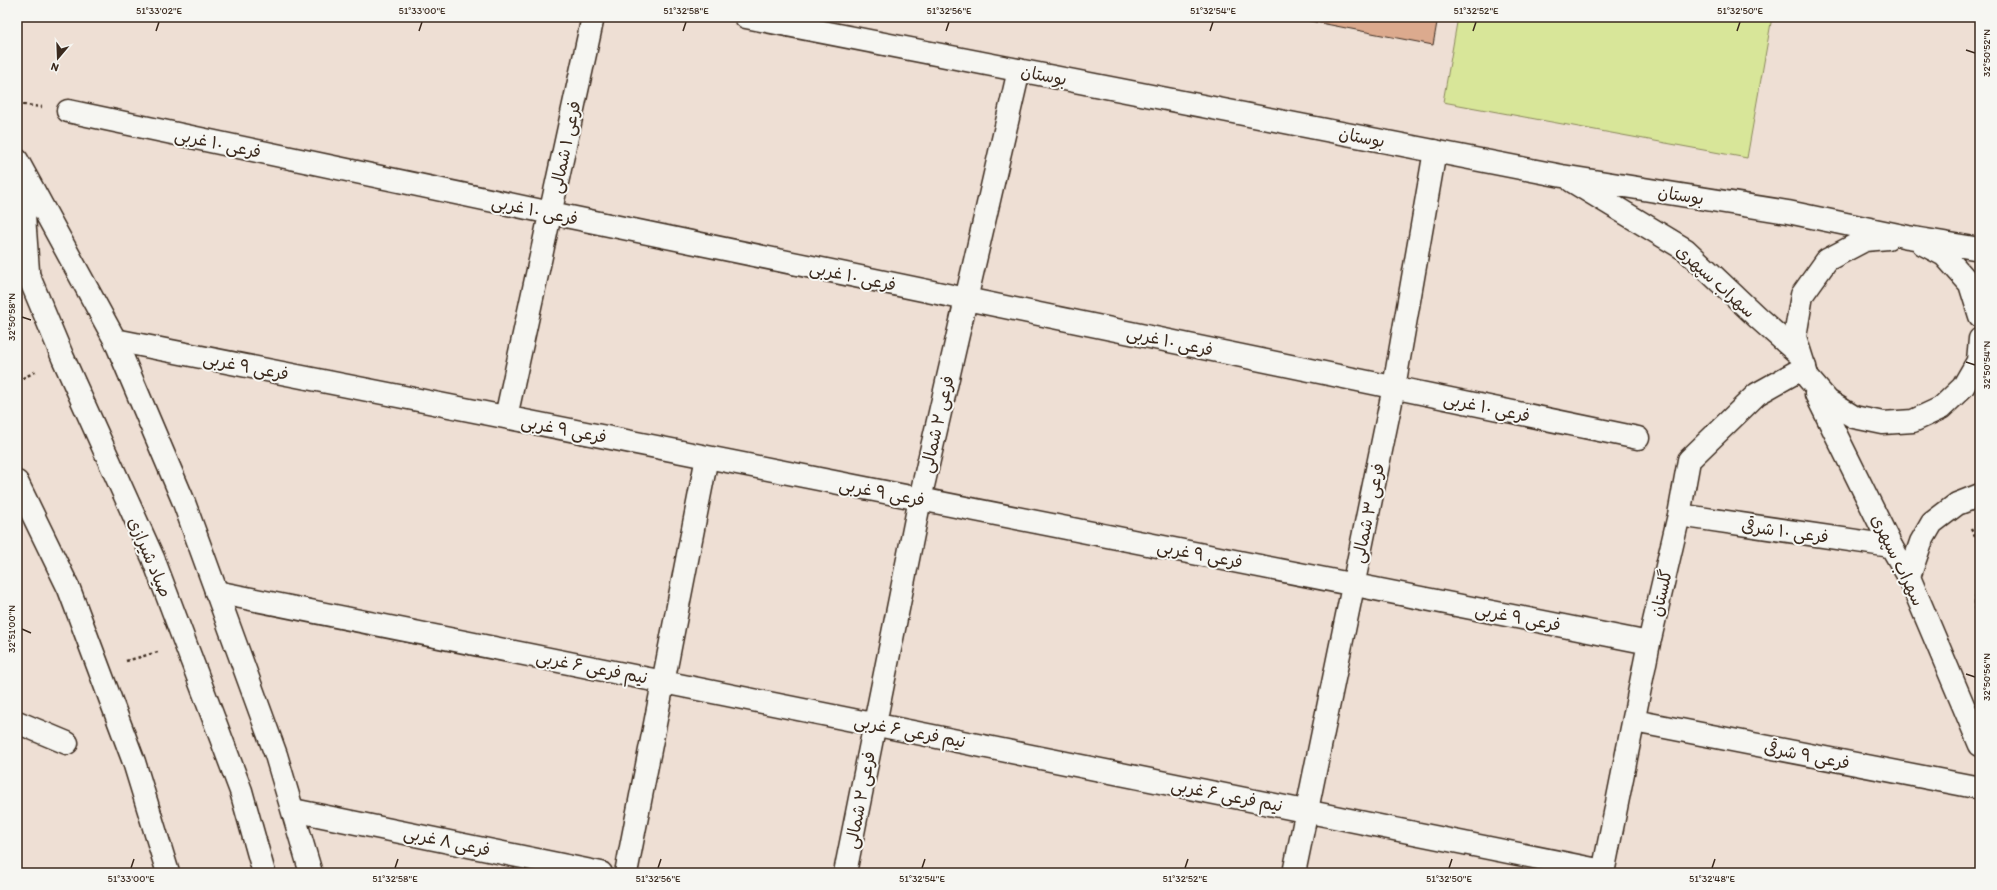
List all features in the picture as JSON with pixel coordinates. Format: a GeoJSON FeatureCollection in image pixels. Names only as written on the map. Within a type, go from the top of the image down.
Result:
{"type":"FeatureCollection","features":[{"type":"Feature","properties":{"kind":"street","name":"فرعی ۱ شمالی"},"geometry":{"type":"LineString","coordinates":[[506,417],[593,17]]}},
{"type":"Feature","properties":{"kind":"street","name":"بوستان"},"geometry":{"type":"LineString","coordinates":[[746,17],[1562,176],[1788,212],[1908,237],[1980,249]]}},
{"type":"Feature","properties":{"kind":"street","name":"فرعی ۲ شمالی"},"geometry":{"type":"LineString","coordinates":[[845,873],[920,499],[1019,70]]}},
{"type":"Feature","properties":{"kind":"street","name":"فرعی ۱۰ غربی"},"geometry":{"type":"LineString","coordinates":[[68,111],[551,213],[1638,438]]}},
{"type":"Feature","properties":{"kind":"street","name":"فرعی ۳ شمالی"},"geometry":{"type":"LineString","coordinates":[[1294,873],[1394,387],[1435,151]]}},
{"type":"Feature","properties":{"kind":"street"},"geometry":{"type":"LineString","coordinates":[[18,163],[28,271]]}},
{"type":"Feature","properties":{"kind":"street"},"geometry":{"type":"LineString","coordinates":[[18,163],[115,340],[183,500],[276,755],[310,873]]}},
{"type":"Feature","properties":{"kind":"street","name":"سهراب سپهری"},"geometry":{"type":"LineString","coordinates":[[1562,176],[1686,250],[1757,317],[1805,367],[1828,402],[1854,417],[1884,423],[1913,421],[1941,408],[1963,387],[1979,353]]}},
{"type":"Feature","properties":{"kind":"street","name":"سهراب سپهری"},"geometry":{"type":"LineString","coordinates":[[1908,237],[1865,240],[1827,260],[1802,295],[1795,338],[1805,367],[1891,546],[1909,577],[1980,745]]}},
{"type":"Feature","properties":{"kind":"street"},"geometry":{"type":"LineString","coordinates":[[1908,237],[1944,255],[1970,284],[1980,316]]}},
{"type":"Feature","properties":{"kind":"street","name":"صیاد شیرازی"},"geometry":{"type":"LineString","coordinates":[[17,248],[28,271],[56,342],[153,558],[241,791],[264,873]]}},
{"type":"Feature","properties":{"kind":"street","name":"فرعی ۹ غربی"},"geometry":{"type":"LineString","coordinates":[[115,340],[1649,643]]}},
{"type":"Feature","properties":{"kind":"street","name":"گلستان"},"geometry":{"type":"LineString","coordinates":[[1603,872],[1649,643],[1679,515],[1689,460],[1757,394],[1805,367]]}},
{"type":"Feature","properties":{"kind":"street"},"geometry":{"type":"LineString","coordinates":[[626,873],[707,457]]}},
{"type":"Feature","properties":{"kind":"street"},"geometry":{"type":"LineString","coordinates":[[17,482],[69,589],[134,762],[168,873]]}},
{"type":"Feature","properties":{"kind":"street"},"geometry":{"type":"LineString","coordinates":[[1909,577],[1921,542],[1932,523],[1957,504],[1980,495]]}},
{"type":"Feature","properties":{"kind":"street","name":"فرعی ۱۰ شرقی"},"geometry":{"type":"LineString","coordinates":[[1679,515],[1891,546]]}},
{"type":"Feature","properties":{"kind":"street","name":"نیم فرعی ۶ غربی"},"geometry":{"type":"LineString","coordinates":[[216,592],[1307,811],[1603,872]]}},
{"type":"Feature","properties":{"kind":"street","name":"فرعی ۹ شرقی"},"geometry":{"type":"LineString","coordinates":[[1634,721],[1980,788]]}},
{"type":"Feature","properties":{"kind":"street"},"geometry":{"type":"LineString","coordinates":[[17,722],[67,743]]}},
{"type":"Feature","properties":{"kind":"street","name":"فرعی ۸ غربی"},"geometry":{"type":"LineString","coordinates":[[293,810],[601,873]]}},
{"type":"Feature","properties":{"kind":"path"},"geometry":{"type":"LineString","coordinates":[[1980,584],[1976,596],[1975,607],[1980,620]]}},
{"type":"Feature","properties":{"kind":"path"},"geometry":{"type":"LineString","coordinates":[[99,669],[185,644]]}},
{"type":"Feature","properties":{"kind":"green space"},"geometry":{"type":"Polygon","coordinates":[[[1458,17],[1772,17],[1747,158],[1443,102],[1458,17]]]}},
{"type":"Feature","properties":{"kind":"building"},"geometry":{"type":"Polygon","coordinates":[[[1290,17],[1438,17],[1433,45],[1290,17]]]}}]}
